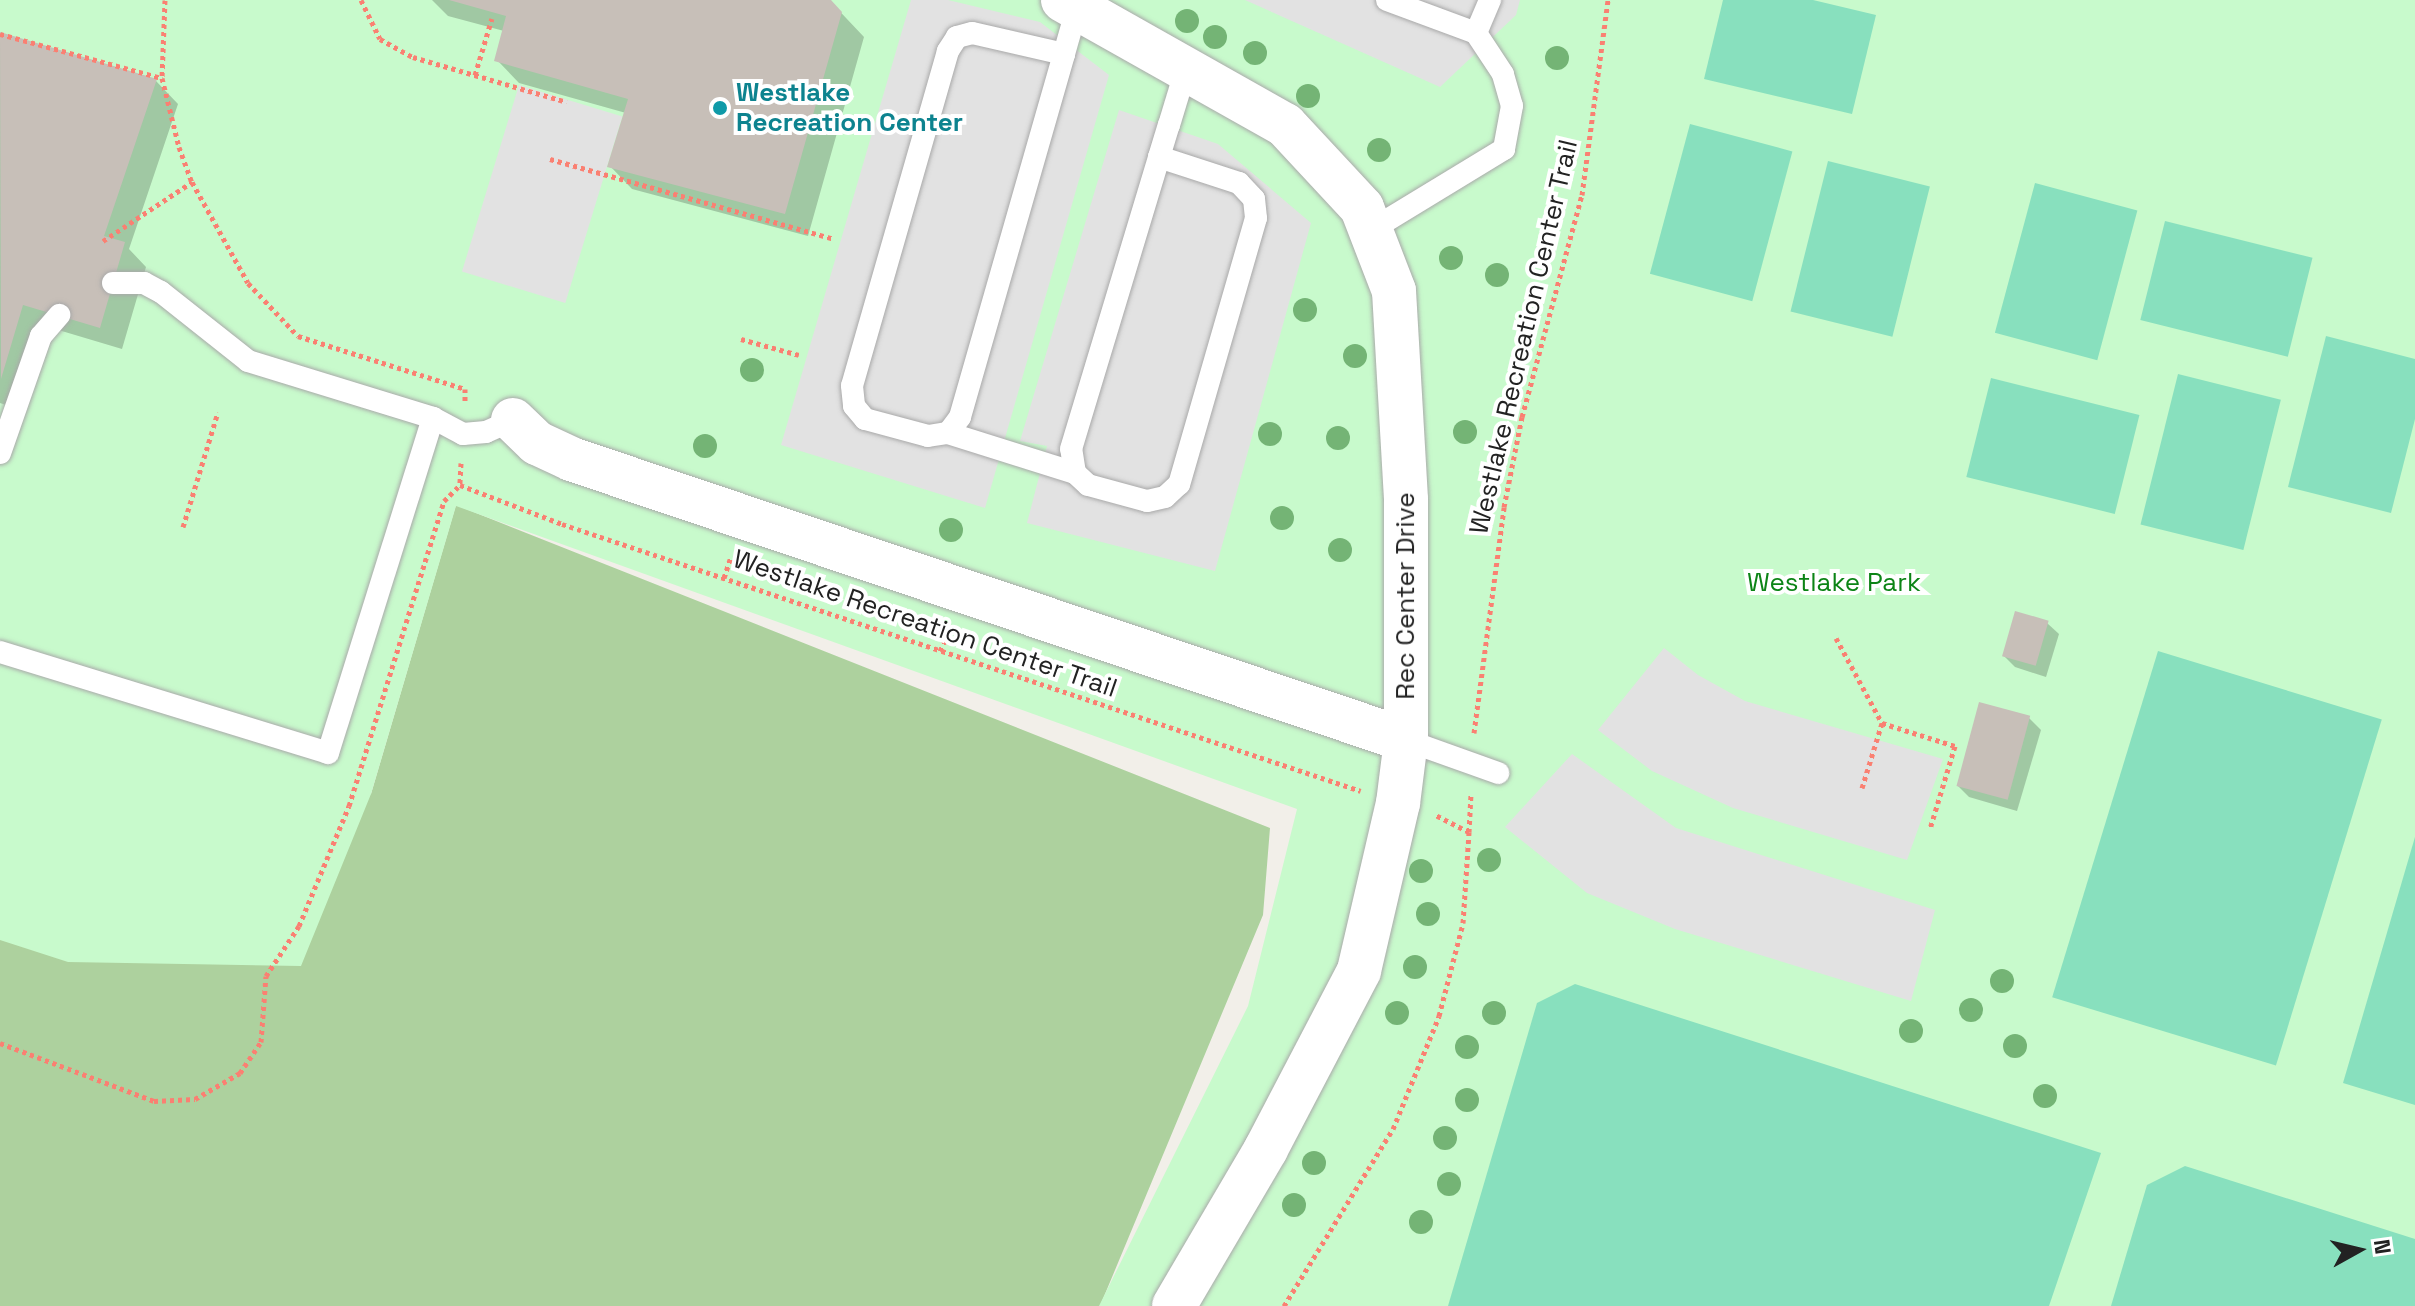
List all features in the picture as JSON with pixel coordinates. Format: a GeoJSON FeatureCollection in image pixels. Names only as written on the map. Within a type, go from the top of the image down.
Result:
{"type":"FeatureCollection","features":[{"type":"Feature","properties":{"kind":"street","name":"Rec Center Drive"},"geometry":{"type":"LineString","coordinates":[[1070,4],[1285,125],[1362,208],[1394,291],[1406,500],[1406,740],[1398,803],[1359,971],[1266,1149],[1174,1306]]}},
{"type":"Feature","properties":{"kind":"street"},"geometry":{"type":"LineString","coordinates":[[513,420],[537,443],[571,459],[1406,740]]}},
{"type":"Feature","properties":{"kind":"lane"},"geometry":{"type":"LineString","coordinates":[[1371,230],[1504,149],[1512,106],[1503,74],[1476,33],[1387,0]]}},
{"type":"Feature","properties":{"kind":"lane"},"geometry":{"type":"LineString","coordinates":[[1476,33],[1490,0]]}},
{"type":"Feature","properties":{"kind":"lane"},"geometry":{"type":"LineString","coordinates":[[948,433],[960,417],[1064,54],[1070,4]]}},
{"type":"Feature","properties":{"kind":"lane"},"geometry":{"type":"LineString","coordinates":[[1064,54],[972,33],[957,37],[948,51],[852,386],[854,406],[865,419],[928,436],[948,433],[1075,473],[1088,485],[1147,501],[1165,497],[1179,484],[1256,218],[1254,199],[1239,183],[1159,157]]}},
{"type":"Feature","properties":{"kind":"lane"},"geometry":{"type":"LineString","coordinates":[[1075,473],[1071,449],[1186,69]]}},
{"type":"Feature","properties":{"kind":"lane"},"geometry":{"type":"LineString","coordinates":[[113,283],[144,283],[161,292],[248,361],[433,418],[463,434],[486,432],[513,420]]}},
{"type":"Feature","properties":{"kind":"lane"},"geometry":{"type":"LineString","coordinates":[[0,453],[41,336],[59,315]]}},
{"type":"Feature","properties":{"kind":"lane"},"geometry":{"type":"LineString","coordinates":[[0,652],[328,753],[433,418]]}},
{"type":"Feature","properties":{"kind":"lane"},"geometry":{"type":"LineString","coordinates":[[1406,740],[1498,773]]}},
{"type":"Feature","properties":{"kind":"path"},"geometry":{"type":"LineString","coordinates":[[165,0],[162,78],[192,182],[248,283],[281,323],[327,349],[465,389],[465,407]]}},
{"type":"Feature","properties":{"kind":"path"},"geometry":{"type":"LineString","coordinates":[[361,0],[380,39],[413,57],[567,102]]}},
{"type":"Feature","properties":{"kind":"path","name":"Westlake Recreation Center Trail"},"geometry":{"type":"LineString","coordinates":[[1474,731],[1504,507],[1522,417],[1582,195],[1608,0]]}},
{"type":"Feature","properties":{"kind":"path"},"geometry":{"type":"LineString","coordinates":[[475,75],[492,18]]}},
{"type":"Feature","properties":{"kind":"path"},"geometry":{"type":"LineString","coordinates":[[0,34],[162,78]]}},
{"type":"Feature","properties":{"kind":"path"},"geometry":{"type":"LineString","coordinates":[[550,159],[834,239]]}},
{"type":"Feature","properties":{"kind":"path"},"geometry":{"type":"LineString","coordinates":[[103,241],[192,182]]}},
{"type":"Feature","properties":{"kind":"path"},"geometry":{"type":"LineString","coordinates":[[741,339],[799,355]]}},
{"type":"Feature","properties":{"kind":"path"},"geometry":{"type":"LineString","coordinates":[[183,527],[218,412]]}},
{"type":"Feature","properties":{"kind":"path"},"geometry":{"type":"LineString","coordinates":[[0,1043],[154,1101],[195,1099],[240,1073],[261,1042],[266,976],[299,926],[349,806],[444,501],[460,485],[461,459]]}},
{"type":"Feature","properties":{"kind":"path","name":"Westlake Recreation Center Trail"},"geometry":{"type":"LineString","coordinates":[[460,485],[724,578],[1363,792]]}},
{"type":"Feature","properties":{"kind":"path"},"geometry":{"type":"LineString","coordinates":[[724,578],[734,548]]}},
{"type":"Feature","properties":{"kind":"path"},"geometry":{"type":"LineString","coordinates":[[1836,638],[1882,723],[1955,746],[1930,829]]}},
{"type":"Feature","properties":{"kind":"path"},"geometry":{"type":"LineString","coordinates":[[1862,788],[1882,723]]}},
{"type":"Feature","properties":{"kind":"path"},"geometry":{"type":"LineString","coordinates":[[1284,1306],[1362,1185],[1420,1067],[1463,923],[1471,798]]}},
{"type":"Feature","properties":{"kind":"path"},"geometry":{"type":"LineString","coordinates":[[1429,812],[1469,832]]}},
{"type":"Feature","properties":{"kind":"green space","name":"Westlake Park"},"geometry":{"type":"Polygon","coordinates":[[[0,0],[2415,0],[2415,1306],[1099,1306],[1248,1006],[1297,809],[456,506],[371,794],[301,966],[68,962],[0,940],[0,0]]]}},
{"type":"Feature","properties":{"kind":"green space"},"geometry":{"type":"Polygon","coordinates":[[[1723,0],[1813,0],[1876,15],[1852,114],[1704,79],[1723,0]]]}},
{"type":"Feature","properties":{"kind":"green space"},"geometry":{"type":"Polygon","coordinates":[[[1690,124],[1792,151],[1752,301],[1650,274],[1690,124]]]}},
{"type":"Feature","properties":{"kind":"green space"},"geometry":{"type":"Polygon","coordinates":[[[1828,161],[1930,186],[1892,337],[1791,311],[1828,161]]]}},
{"type":"Feature","properties":{"kind":"green space"},"geometry":{"type":"Polygon","coordinates":[[[2035,183],[2137,210],[2097,360],[1995,333],[2035,183]]]}},
{"type":"Feature","properties":{"kind":"green space"},"geometry":{"type":"Polygon","coordinates":[[[2165,221],[2312,258],[2288,357],[2140,320],[2165,221]]]}},
{"type":"Feature","properties":{"kind":"green space"},"geometry":{"type":"Polygon","coordinates":[[[2326,336],[2415,359],[2415,419],[2391,513],[2288,487],[2326,336]]]}},
{"type":"Feature","properties":{"kind":"green space"},"geometry":{"type":"Polygon","coordinates":[[[2178,374],[2281,400],[2243,550],[2141,524],[2178,374]]]}},
{"type":"Feature","properties":{"kind":"green space"},"geometry":{"type":"Polygon","coordinates":[[[1991,378],[2139,415],[2115,514],[1966,477],[1991,378]]]}},
{"type":"Feature","properties":{"kind":"green space"},"geometry":{"type":"Polygon","coordinates":[[[456,505],[1270,828],[1263,915],[1100,1306],[0,1306],[0,938],[371,794],[456,505]]]}},
{"type":"Feature","properties":{"kind":"green space"},"geometry":{"type":"Polygon","coordinates":[[[2158,651],[2382,719],[2276,1066],[2052,997],[2158,651]]]}},
{"type":"Feature","properties":{"kind":"green space"},"geometry":{"type":"Polygon","coordinates":[[[2415,837],[2415,1105],[2343,1083],[2415,837]]]}},
{"type":"Feature","properties":{"kind":"green space"},"geometry":{"type":"Polygon","coordinates":[[[1575,984],[2101,1153],[2049,1306],[1448,1306],[1537,1003],[1575,984]]]}},
{"type":"Feature","properties":{"kind":"green space"},"geometry":{"type":"Polygon","coordinates":[[[2185,1166],[2415,1239],[2415,1306],[2111,1306],[2147,1185],[2185,1166]]]}},
{"type":"Feature","properties":{"kind":"shaded area"},"geometry":{"type":"Polygon","coordinates":[[[911,0],[948,0],[1040,22],[1109,75],[985,508],[781,445],[911,0]]]}},
{"type":"Feature","properties":{"kind":"shaded area"},"geometry":{"type":"Polygon","coordinates":[[[1245,0],[1520,0],[1516,15],[1440,87],[1245,0]]]}},
{"type":"Feature","properties":{"kind":"shaded area"},"geometry":{"type":"Polygon","coordinates":[[[519,85],[622,117],[565,303],[462,271],[519,85]]]}},
{"type":"Feature","properties":{"kind":"shaded area"},"geometry":{"type":"Polygon","coordinates":[[[1119,110],[1218,144],[1311,223],[1215,571],[1027,523],[1047,446],[1020,441],[1119,110]]]}},
{"type":"Feature","properties":{"kind":"shaded area"},"geometry":{"type":"Polygon","coordinates":[[[1664,648],[1698,675],[1745,701],[1943,759],[1907,860],[1733,808],[1652,771],[1598,730],[1664,648]]]}},
{"type":"Feature","properties":{"kind":"shaded area"},"geometry":{"type":"Polygon","coordinates":[[[1572,754],[1676,828],[1935,910],[1911,1001],[1675,929],[1587,893],[1505,827],[1572,754]]]}},
{"type":"Feature","properties":{"kind":"building","name":"Westlake Recreation Center"},"geometry":{"type":"Polygon","coordinates":[[[449,0],[831,0],[842,12],[785,214],[607,167],[628,99],[494,61],[506,16],[449,0]]]}},
{"type":"Feature","properties":{"kind":"building"},"geometry":{"type":"Polygon","coordinates":[[[0,32],[157,79],[104,236],[125,242],[100,328],[23,305],[1,379],[0,32]]]}},
{"type":"Feature","properties":{"kind":"building"},"geometry":{"type":"Polygon","coordinates":[[[2015,611],[2049,621],[2036,666],[2002,656],[2015,611]]]}},
{"type":"Feature","properties":{"kind":"building"},"geometry":{"type":"Polygon","coordinates":[[[1979,702],[2030,716],[2008,800],[1956,786],[1979,702]]]}},
{"type":"Feature","properties":{"kind":"place","name":"Westlake Recreation Center"},"geometry":{"type":"Point","coordinates":[720,108]}}]}
